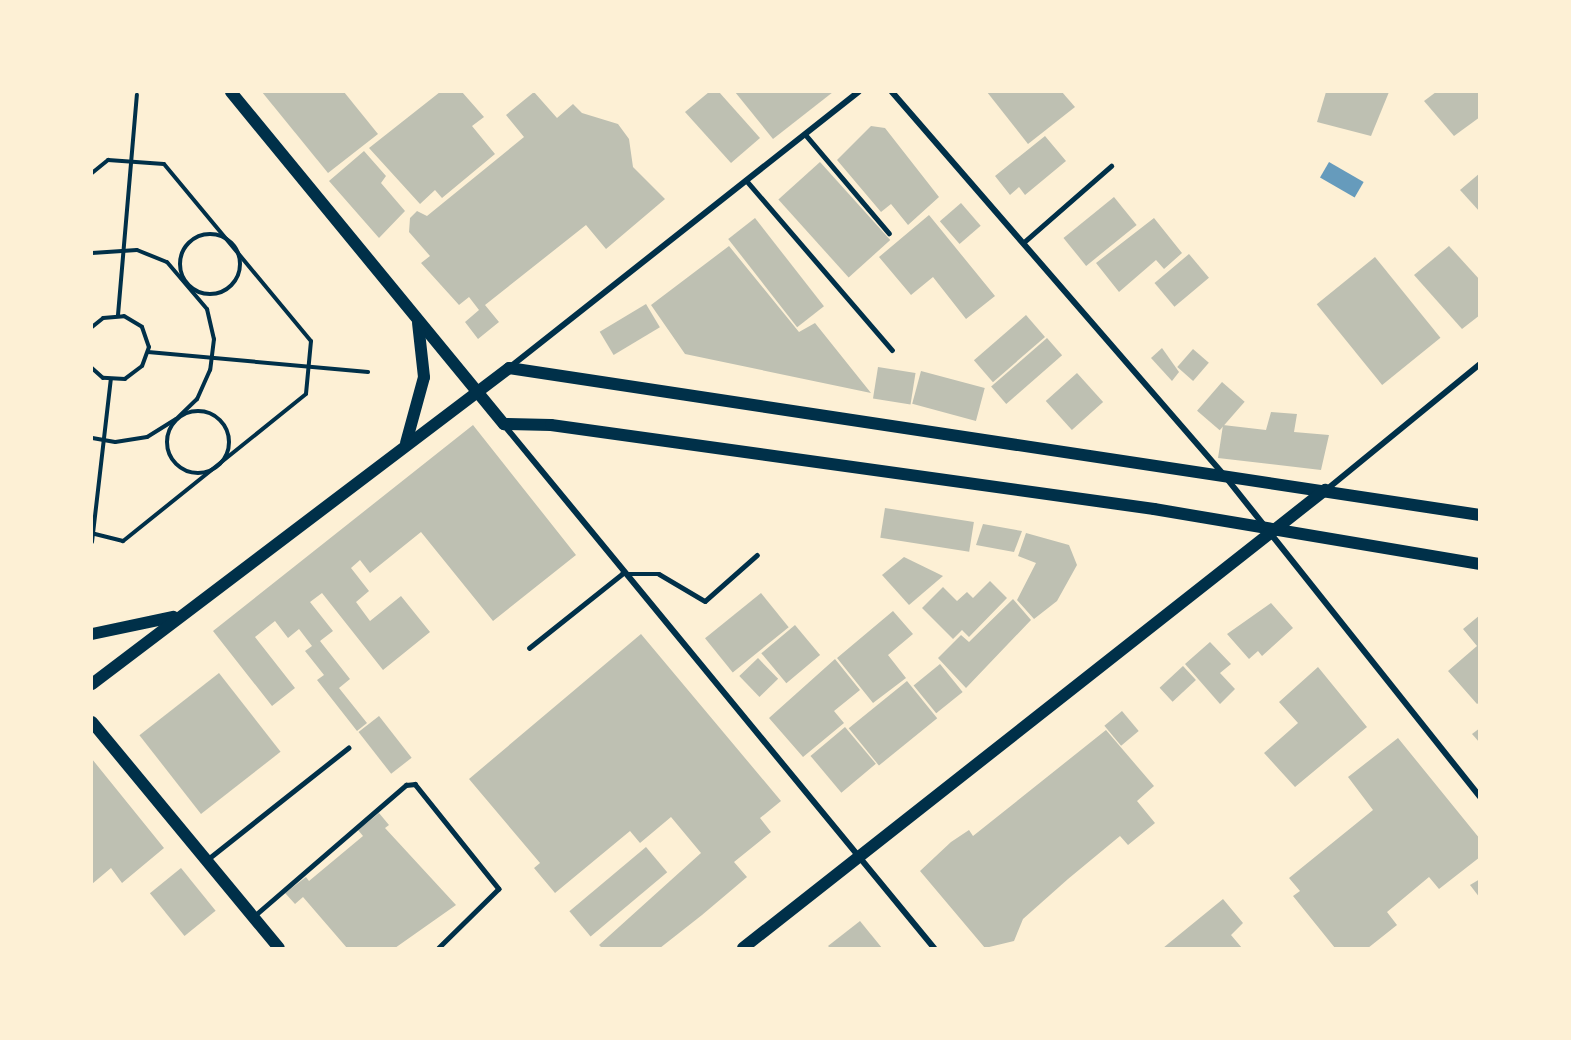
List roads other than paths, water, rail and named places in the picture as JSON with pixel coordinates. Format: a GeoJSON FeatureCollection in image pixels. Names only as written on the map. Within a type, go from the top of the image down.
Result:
{"type":"FeatureCollection","features":[{"type":"Feature","properties":{"kind":"main road"},"geometry":{"type":"LineString","coordinates":[[231,92],[504,424],[551,425],[1154,509],[1270,531],[1479,564]]}},
{"type":"Feature","properties":{"kind":"main road"},"geometry":{"type":"LineString","coordinates":[[405,444],[424,377],[421,330],[411,312]]}},
{"type":"Feature","properties":{"kind":"main road"},"geometry":{"type":"LineString","coordinates":[[92,684],[405,444],[509,368],[1479,515]]}},
{"type":"Feature","properties":{"kind":"main road"},"geometry":{"type":"LineString","coordinates":[[743,948],[1325,490]]}},
{"type":"Feature","properties":{"kind":"main road"},"geometry":{"type":"LineString","coordinates":[[92,634],[182,614]]}},
{"type":"Feature","properties":{"kind":"main road"},"geometry":{"type":"LineString","coordinates":[[92,722],[279,948]]}},
{"type":"Feature","properties":{"kind":"street"},"geometry":{"type":"LineString","coordinates":[[509,368],[858,92]]}},
{"type":"Feature","properties":{"kind":"street"},"geometry":{"type":"LineString","coordinates":[[892,92],[1224,475],[1479,797]]}},
{"type":"Feature","properties":{"kind":"street"},"geometry":{"type":"LineString","coordinates":[[1325,490],[1479,364]]}},
{"type":"Feature","properties":{"kind":"street"},"geometry":{"type":"LineString","coordinates":[[504,424],[622,574],[934,948]]}},
{"type":"Feature","properties":{"kind":"lane"},"geometry":{"type":"LineString","coordinates":[[805,134],[889,233]]}},
{"type":"Feature","properties":{"kind":"lane"},"geometry":{"type":"LineString","coordinates":[[1023,243],[1111,166]]}},
{"type":"Feature","properties":{"kind":"lane"},"geometry":{"type":"LineString","coordinates":[[746,180],[892,350]]}},
{"type":"Feature","properties":{"kind":"lane"},"geometry":{"type":"LineString","coordinates":[[529,648],[622,574],[659,574],[705,601],[757,555]]}},
{"type":"Feature","properties":{"kind":"lane"},"geometry":{"type":"LineString","coordinates":[[206,861],[348,748]]}},
{"type":"Feature","properties":{"kind":"lane"},"geometry":{"type":"LineString","coordinates":[[253,917],[406,785],[415,784],[499,889],[439,948]]}},
{"type":"Feature","properties":{"kind":"water"},"geometry":{"type":"Polygon","coordinates":[[[1329,162],[1364,182],[1355,198],[1320,178],[1329,162]]]}}]}
